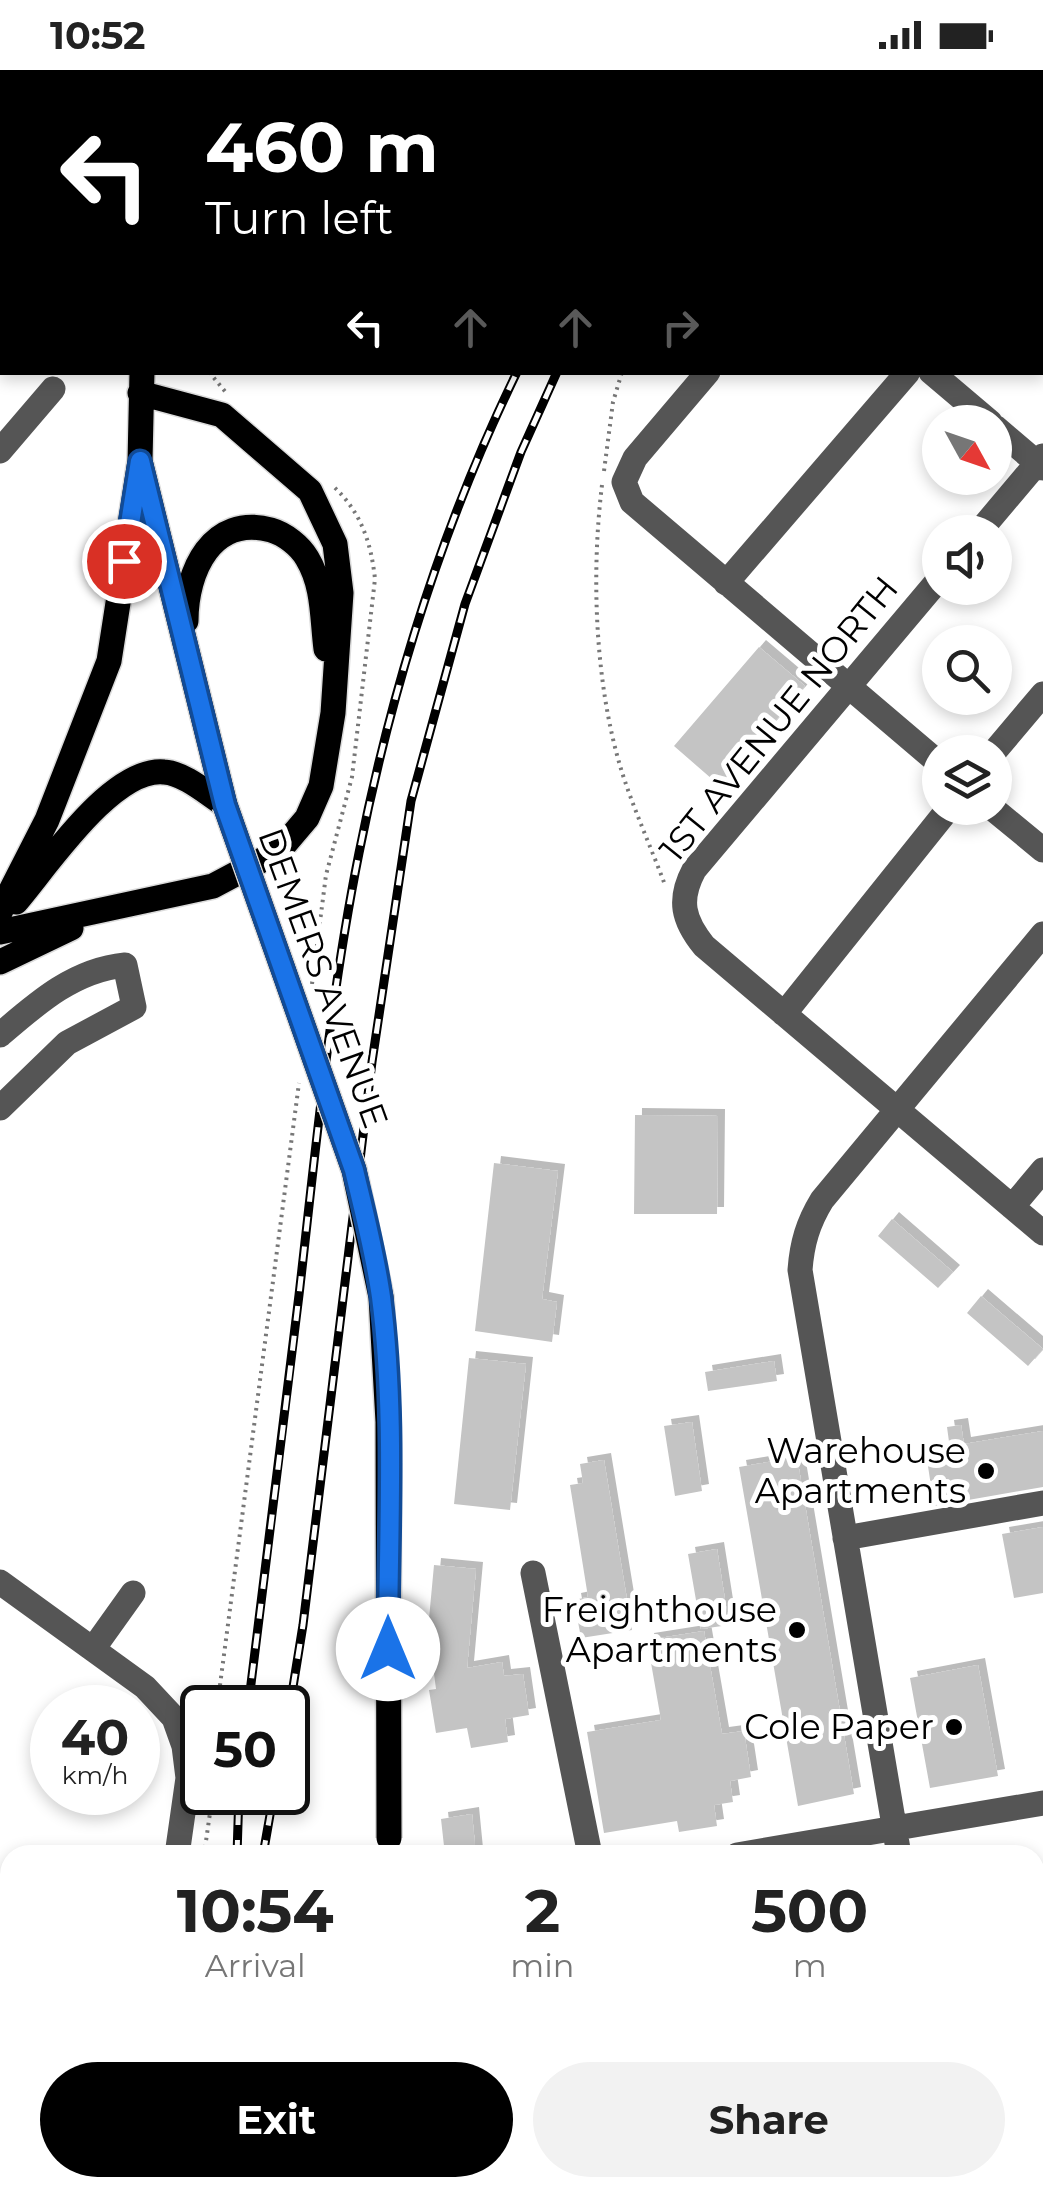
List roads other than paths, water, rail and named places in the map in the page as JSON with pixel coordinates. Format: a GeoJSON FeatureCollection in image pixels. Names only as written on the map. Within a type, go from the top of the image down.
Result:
{"type":"FeatureCollection","features":[{"type":"Feature","properties":{"kind":"main road","name":"DEMERS AVENUE"},"geometry":{"type":"LineString","coordinates":[[141,383],[140,461],[225,805],[354,1170],[381,1297],[388,1422],[389,1845]]}},
{"type":"Feature","properties":{"kind":"main road"},"geometry":{"type":"LineString","coordinates":[[0,932],[213,886],[279,851],[307,818],[322,786],[334,714],[341,593],[335,544],[310,491],[222,416],[141,383]]}},
{"type":"Feature","properties":{"kind":"main road"},"geometry":{"type":"LineString","coordinates":[[0,912],[47,820],[109,661],[140,461]]}},
{"type":"Feature","properties":{"kind":"main road"},"geometry":{"type":"LineString","coordinates":[[186,651],[186,602],[204,551],[232,528],[257,526],[282,534],[306,554],[319,582],[334,714]]}},
{"type":"Feature","properties":{"kind":"main road"},"geometry":{"type":"LineString","coordinates":[[0,922],[107,796],[140,774],[165,771],[225,805]]}},
{"type":"Feature","properties":{"kind":"main road"},"geometry":{"type":"LineString","coordinates":[[0,962],[132,904]]}},
{"type":"Feature","properties":{"kind":"street"},"geometry":{"type":"LineString","coordinates":[[705,375],[635,458],[624,482],[632,502],[922,749]]}},
{"type":"Feature","properties":{"kind":"street"},"geometry":{"type":"LineString","coordinates":[[726,582],[905,375]]}},
{"type":"Feature","properties":{"kind":"street"},"geometry":{"type":"LineString","coordinates":[[934,375],[969,405]]}},
{"type":"Feature","properties":{"kind":"street"},"geometry":{"type":"LineString","coordinates":[[0,451],[53,389]]}},
{"type":"Feature","properties":{"kind":"street"},"geometry":{"type":"LineString","coordinates":[[993,515],[1041,462],[1012,440]]}},
{"type":"Feature","properties":{"kind":"street","name":"1ST AVENUE NORTH"},"geometry":{"type":"LineString","coordinates":[[784,1014],[704,946],[689,927],[683,908],[684,889],[694,870],[922,599]]}},
{"type":"Feature","properties":{"kind":"street"},"geometry":{"type":"LineString","coordinates":[[1008,735],[1043,694]]}},
{"type":"Feature","properties":{"kind":"street"},"geometry":{"type":"LineString","coordinates":[[1012,824],[1043,850]]}},
{"type":"Feature","properties":{"kind":"street"},"geometry":{"type":"LineString","coordinates":[[934,825],[784,1014],[1043,1233]]}},
{"type":"Feature","properties":{"kind":"street"},"geometry":{"type":"LineString","coordinates":[[897,1845],[800,1270],[802,1245],[822,1200],[1043,934]]}},
{"type":"Feature","properties":{"kind":"street"},"geometry":{"type":"LineString","coordinates":[[0,1035],[70,980],[105,967],[125,966],[134,1008],[66,1042],[0,1108]]}},
{"type":"Feature","properties":{"kind":"street"},"geometry":{"type":"LineString","coordinates":[[1012,1207],[1043,1170]]}},
{"type":"Feature","properties":{"kind":"street"},"geometry":{"type":"LineString","coordinates":[[846,1538],[1043,1503]]}},
{"type":"Feature","properties":{"kind":"street"},"geometry":{"type":"LineString","coordinates":[[533,1573],[588,1845]]}},
{"type":"Feature","properties":{"kind":"street"},"geometry":{"type":"LineString","coordinates":[[0,1582],[145,1687],[174,1718],[184,1746],[188,1778],[178,1845]]}},
{"type":"Feature","properties":{"kind":"street"},"geometry":{"type":"LineString","coordinates":[[93,1649],[133,1593]]}},
{"type":"Feature","properties":{"kind":"street"},"geometry":{"type":"LineString","coordinates":[[796,1845],[1043,1802]]}},
{"type":"Feature","properties":{"kind":"railway"},"geometry":{"type":"LineString","coordinates":[[251,1685],[324,1073],[359,853],[387,729],[423,607],[466,488],[516,375]]}},
{"type":"Feature","properties":{"kind":"railway"},"geometry":{"type":"LineString","coordinates":[[293,1685],[372,1062],[411,801],[465,604],[521,452],[556,375]]}},
{"type":"Feature","properties":{"kind":"railway"},"geometry":{"type":"LineString","coordinates":[[237,1845],[238,1815]]}},
{"type":"Feature","properties":{"kind":"railway"},"geometry":{"type":"LineString","coordinates":[[265,1845],[270,1815]]}},
{"type":"Feature","properties":{"kind":"place","name":"Warehouse Apartments"},"geometry":{"type":"Point","coordinates":[986,1471]}},
{"type":"Feature","properties":{"kind":"place","name":"Freighthouse Apartments"},"geometry":{"type":"Point","coordinates":[797,1630]}},
{"type":"Feature","properties":{"kind":"place","name":"Cole Paper"},"geometry":{"type":"Point","coordinates":[954,1727]}}]}
